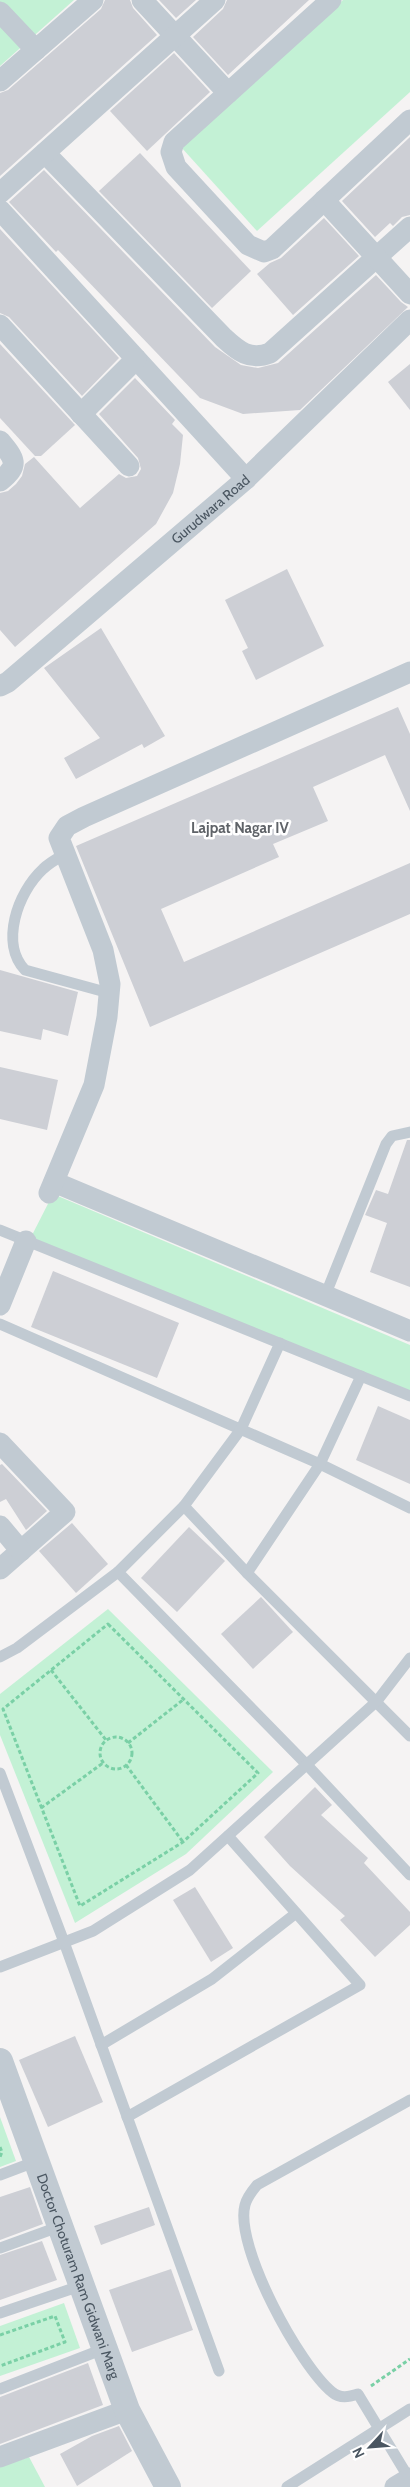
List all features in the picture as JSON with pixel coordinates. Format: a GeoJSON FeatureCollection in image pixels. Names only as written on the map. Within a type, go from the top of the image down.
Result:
{"type":"FeatureCollection","features":[{"type":"Feature","properties":{"kind":"street"},"geometry":{"type":"LineString","coordinates":[[0,81],[93,0]]}},
{"type":"Feature","properties":{"kind":"street"},"geometry":{"type":"LineString","coordinates":[[142,0],[228,93]]}},
{"type":"Feature","properties":{"kind":"street"},"geometry":{"type":"LineString","coordinates":[[0,193],[214,0]]}},
{"type":"Feature","properties":{"kind":"street"},"geometry":{"type":"LineString","coordinates":[[331,0],[174,142],[170,152],[176,167],[248,246],[264,252],[272,249],[410,120]]}},
{"type":"Feature","properties":{"kind":"street"},"geometry":{"type":"LineString","coordinates":[[0,12],[36,50]]}},
{"type":"Feature","properties":{"kind":"street"},"geometry":{"type":"LineString","coordinates":[[45,153],[224,338],[236,350],[248,356],[260,357],[270,353],[410,227]]}},
{"type":"Feature","properties":{"kind":"street"},"geometry":{"type":"LineString","coordinates":[[324,200],[410,294]]}},
{"type":"Feature","properties":{"kind":"street"},"geometry":{"type":"LineString","coordinates":[[0,210],[246,479]]}},
{"type":"Feature","properties":{"kind":"street","name":"Gurudwara Road"},"geometry":{"type":"LineString","coordinates":[[3,679],[246,479],[410,320]]}},
{"type":"Feature","properties":{"kind":"street"},"geometry":{"type":"LineString","coordinates":[[0,325],[129,466]]}},
{"type":"Feature","properties":{"kind":"street"},"geometry":{"type":"LineString","coordinates":[[81,414],[136,359]]}},
{"type":"Feature","properties":{"kind":"street"},"geometry":{"type":"LineString","coordinates":[[0,441],[14,461],[10,473],[0,481]]}},
{"type":"Feature","properties":{"kind":"street"},"geometry":{"type":"LineString","coordinates":[[410,672],[67,826],[59,838],[103,950],[110,984],[107,1018],[94,1085],[52,1188],[410,1331]]}},
{"type":"Feature","properties":{"kind":"street"},"geometry":{"type":"LineString","coordinates":[[0,1305],[26,1241]]}},
{"type":"Feature","properties":{"kind":"street"},"geometry":{"type":"LineString","coordinates":[[0,1443],[65,1512],[0,1569]]}},
{"type":"Feature","properties":{"kind":"street"},"geometry":{"type":"LineString","coordinates":[[0,1526],[21,1551]]}},
{"type":"Feature","properties":{"kind":"street","name":"Doctor Choturam Ram Gidwani Marg"},"geometry":{"type":"LineString","coordinates":[[0,2061],[8,2105],[37,2161],[127,2410],[168,2487]]}},
{"type":"Feature","properties":{"kind":"street"},"geometry":{"type":"LineString","coordinates":[[0,2457],[127,2410]]}},
{"type":"Feature","properties":{"kind":"lane"},"geometry":{"type":"LineString","coordinates":[[65,854],[43,868],[13,907],[6,927],[8,948],[18,966],[25,970],[109,993]]}},
{"type":"Feature","properties":{"kind":"lane"},"geometry":{"type":"LineString","coordinates":[[325,1296],[386,1144],[392,1136],[410,1132]]}},
{"type":"Feature","properties":{"kind":"lane"},"geometry":{"type":"LineString","coordinates":[[0,1230],[410,1396]]}},
{"type":"Feature","properties":{"kind":"lane"},"geometry":{"type":"LineString","coordinates":[[0,1324],[320,1464],[410,1508]]}},
{"type":"Feature","properties":{"kind":"lane"},"geometry":{"type":"LineString","coordinates":[[0,1657],[17,1648],[118,1572],[184,1506],[241,1430],[280,1343]]}},
{"type":"Feature","properties":{"kind":"lane"},"geometry":{"type":"LineString","coordinates":[[247,1573],[320,1464],[361,1376]]}},
{"type":"Feature","properties":{"kind":"lane"},"geometry":{"type":"LineString","coordinates":[[184,1506],[247,1573],[410,1736]]}},
{"type":"Feature","properties":{"kind":"lane"},"geometry":{"type":"LineString","coordinates":[[118,1572],[308,1766],[410,1875]]}},
{"type":"Feature","properties":{"kind":"lane"},"geometry":{"type":"LineString","coordinates":[[0,1967],[93,1931],[190,1870],[308,1766],[377,1701],[410,1658]]}},
{"type":"Feature","properties":{"kind":"lane"},"geometry":{"type":"LineString","coordinates":[[0,1773],[64,1942],[219,2371]]}},
{"type":"Feature","properties":{"kind":"lane"},"geometry":{"type":"LineString","coordinates":[[127,2117],[360,1985],[295,1914],[228,1836]]}},
{"type":"Feature","properties":{"kind":"lane"},"geometry":{"type":"LineString","coordinates":[[101,2045],[212,1979],[295,1914]]}},
{"type":"Feature","properties":{"kind":"lane"},"geometry":{"type":"LineString","coordinates":[[406,2481],[380,2428],[358,2394],[347,2398],[333,2394],[310,2365],[286,2329],[258,2275],[249,2244],[245,2206],[251,2192],[257,2185],[410,2100]]}},
{"type":"Feature","properties":{"kind":"lane"},"geometry":{"type":"LineString","coordinates":[[0,2175],[37,2161]]}},
{"type":"Feature","properties":{"kind":"lane"},"geometry":{"type":"LineString","coordinates":[[0,2248],[62,2226]]}},
{"type":"Feature","properties":{"kind":"lane"},"geometry":{"type":"LineString","coordinates":[[0,2313],[83,2285]]}},
{"type":"Feature","properties":{"kind":"lane"},"geometry":{"type":"LineString","coordinates":[[0,2389],[106,2348]]}},
{"type":"Feature","properties":{"kind":"lane"},"geometry":{"type":"LineString","coordinates":[[286,2487],[410,2408]]}},
{"type":"Feature","properties":{"kind":"path"},"geometry":{"type":"LineString","coordinates":[[108,1624],[258,1773],[183,1842],[80,1906],[3,1709],[51,1670],[108,1624]]}},
{"type":"Feature","properties":{"kind":"path"},"geometry":{"type":"LineString","coordinates":[[51,1670],[106,1740]]}},
{"type":"Feature","properties":{"kind":"path"},"geometry":{"type":"LineString","coordinates":[[128,1743],[184,1699]]}},
{"type":"Feature","properties":{"kind":"path"},"geometry":{"type":"LineString","coordinates":[[117,1737],[128,1743],[131,1754],[126,1765],[115,1769],[104,1764],[100,1750],[106,1740],[117,1737]]}},
{"type":"Feature","properties":{"kind":"path"},"geometry":{"type":"LineString","coordinates":[[41,1808],[104,1764]]}},
{"type":"Feature","properties":{"kind":"path"},"geometry":{"type":"LineString","coordinates":[[126,1765],[183,1842]]}},
{"type":"Feature","properties":{"kind":"path"},"geometry":{"type":"LineString","coordinates":[[0,2146],[2,2152],[0,2157]]}},
{"type":"Feature","properties":{"kind":"path"},"geometry":{"type":"LineString","coordinates":[[0,2336],[55,2316],[65,2342],[0,2366]]}},
{"type":"Feature","properties":{"kind":"path"},"geometry":{"type":"LineString","coordinates":[[358,2394],[410,2359]]}},
{"type":"Feature","properties":{"kind":"green space"},"geometry":{"type":"Polygon","coordinates":[[[0,0],[74,0],[0,66],[0,0]]]}},
{"type":"Feature","properties":{"kind":"green space"},"geometry":{"type":"Polygon","coordinates":[[[343,0],[410,0],[410,92],[257,231],[181,147],[343,0]]]}},
{"type":"Feature","properties":{"kind":"green space"},"geometry":{"type":"Polygon","coordinates":[[[53,1194],[410,1345],[410,1394],[29,1241],[53,1194]]]}},
{"type":"Feature","properties":{"kind":"green space"},"geometry":{"type":"Polygon","coordinates":[[[108,1609],[273,1772],[186,1854],[75,1923],[0,1735],[0,1694],[108,1609]]]}},
{"type":"Feature","properties":{"kind":"green space"},"geometry":{"type":"Polygon","coordinates":[[[0,2117],[16,2161],[0,2167],[0,2117]]]}},
{"type":"Feature","properties":{"kind":"green space"},"geometry":{"type":"Polygon","coordinates":[[[64,2303],[80,2348],[0,2376],[0,2326],[64,2303]]]}},
{"type":"Feature","properties":{"kind":"green space"},"geometry":{"type":"Polygon","coordinates":[[[29,2457],[45,2487],[0,2487],[0,2467],[29,2457]]]}},
{"type":"Feature","properties":{"kind":"building"},"geometry":{"type":"Polygon","coordinates":[[[105,0],[130,0],[133,8],[157,35],[0,176],[0,93],[8,90],[101,9],[105,0]]]}},
{"type":"Feature","properties":{"kind":"building"},"geometry":{"type":"Polygon","coordinates":[[[159,0],[196,0],[176,18],[159,0]]]}},
{"type":"Feature","properties":{"kind":"building"},"geometry":{"type":"Polygon","coordinates":[[[227,0],[309,0],[228,75],[193,37],[223,9],[227,0]]]}},
{"type":"Feature","properties":{"kind":"building"},"geometry":{"type":"Polygon","coordinates":[[[174,53],[210,92],[147,151],[110,111],[174,53]]]}},
{"type":"Feature","properties":{"kind":"building"},"geometry":{"type":"Polygon","coordinates":[[[410,137],[410,215],[402,217],[393,226],[390,223],[375,237],[342,201],[410,137]]]}},
{"type":"Feature","properties":{"kind":"building"},"geometry":{"type":"Polygon","coordinates":[[[140,153],[251,271],[212,308],[99,191],[140,153]]]}},
{"type":"Feature","properties":{"kind":"building"},"geometry":{"type":"Polygon","coordinates":[[[44,170],[215,347],[241,365],[258,368],[278,363],[376,275],[408,307],[300,410],[243,414],[200,398],[58,250],[56,252],[9,202],[44,170]]]}},
{"type":"Feature","properties":{"kind":"building"},"geometry":{"type":"Polygon","coordinates":[[[324,218],[359,256],[293,315],[257,274],[270,263],[281,258],[324,218]]]}},
{"type":"Feature","properties":{"kind":"building"},"geometry":{"type":"Polygon","coordinates":[[[0,229],[119,358],[82,396],[9,317],[0,313],[0,229]]]}},
{"type":"Feature","properties":{"kind":"building"},"geometry":{"type":"Polygon","coordinates":[[[0,344],[75,425],[41,456],[35,456],[0,418],[0,344]]]}},
{"type":"Feature","properties":{"kind":"building"},"geometry":{"type":"Polygon","coordinates":[[[410,364],[410,410],[388,382],[410,364]]]}},
{"type":"Feature","properties":{"kind":"building"},"geometry":{"type":"Polygon","coordinates":[[[135,378],[175,420],[172,424],[183,435],[180,464],[173,493],[156,524],[15,647],[0,630],[0,493],[8,491],[16,484],[22,476],[25,464],[34,457],[80,508],[119,474],[126,478],[137,476],[141,469],[138,458],[99,414],[135,378]]]}},
{"type":"Feature","properties":{"kind":"building"},"geometry":{"type":"Polygon","coordinates":[[[287,569],[324,646],[256,680],[242,651],[248,648],[225,600],[287,569]]]}},
{"type":"Feature","properties":{"kind":"building"},"geometry":{"type":"Polygon","coordinates":[[[101,628],[165,736],[144,748],[142,744],[76,779],[64,758],[100,738],[44,668],[101,628]]]}},
{"type":"Feature","properties":{"kind":"building"},"geometry":{"type":"Polygon","coordinates":[[[398,707],[410,734],[410,811],[385,755],[313,787],[328,821],[273,844],[279,857],[161,909],[184,962],[410,863],[410,914],[150,1027],[76,846],[398,707]]]}},
{"type":"Feature","properties":{"kind":"building"},"geometry":{"type":"Polygon","coordinates":[[[0,970],[78,992],[68,1036],[43,1029],[41,1040],[0,1031],[0,970]]]}},
{"type":"Feature","properties":{"kind":"building"},"geometry":{"type":"Polygon","coordinates":[[[0,1067],[58,1080],[47,1130],[0,1119],[0,1067]]]}},
{"type":"Feature","properties":{"kind":"building"},"geometry":{"type":"Polygon","coordinates":[[[407,1140],[410,1140],[410,1287],[370,1272],[387,1223],[365,1215],[376,1190],[388,1194],[407,1140]]]}},
{"type":"Feature","properties":{"kind":"building"},"geometry":{"type":"Polygon","coordinates":[[[53,1271],[179,1323],[157,1378],[31,1327],[53,1271]]]}},
{"type":"Feature","properties":{"kind":"building"},"geometry":{"type":"Polygon","coordinates":[[[378,1406],[410,1420],[410,1484],[356,1460],[378,1406]]]}},
{"type":"Feature","properties":{"kind":"building"},"geometry":{"type":"Polygon","coordinates":[[[2,1464],[47,1511],[26,1530],[6,1499],[0,1502],[0,1465],[2,1464]]]}},
{"type":"Feature","properties":{"kind":"building"},"geometry":{"type":"Polygon","coordinates":[[[72,1523],[108,1564],[76,1593],[39,1551],[72,1523]]]}},
{"type":"Feature","properties":{"kind":"building"},"geometry":{"type":"Polygon","coordinates":[[[189,1527],[225,1561],[177,1612],[141,1578],[189,1527]]]}},
{"type":"Feature","properties":{"kind":"building"},"geometry":{"type":"Polygon","coordinates":[[[261,1597],[293,1632],[253,1669],[221,1634],[261,1597]]]}},
{"type":"Feature","properties":{"kind":"building"},"geometry":{"type":"Polygon","coordinates":[[[315,1787],[332,1805],[321,1815],[368,1858],[364,1863],[410,1912],[410,1925],[375,1957],[340,1920],[345,1916],[290,1866],[264,1837],[315,1787]]]}},
{"type":"Feature","properties":{"kind":"building"},"geometry":{"type":"Polygon","coordinates":[[[195,1887],[233,1948],[211,1962],[173,1900],[195,1887]]]}},
{"type":"Feature","properties":{"kind":"building"},"geometry":{"type":"Polygon","coordinates":[[[75,2036],[103,2102],[48,2127],[19,2060],[75,2036]]]}},
{"type":"Feature","properties":{"kind":"building"},"geometry":{"type":"Polygon","coordinates":[[[30,2187],[43,2224],[0,2240],[0,2197],[30,2187]]]}},
{"type":"Feature","properties":{"kind":"building"},"geometry":{"type":"Polygon","coordinates":[[[149,2207],[155,2225],[101,2245],[94,2226],[149,2207]]]}},
{"type":"Feature","properties":{"kind":"building"},"geometry":{"type":"Polygon","coordinates":[[[42,2241],[57,2280],[0,2300],[0,2255],[42,2241]]]}},
{"type":"Feature","properties":{"kind":"building"},"geometry":{"type":"Polygon","coordinates":[[[171,2269],[193,2330],[132,2352],[109,2290],[171,2269]]]}},
{"type":"Feature","properties":{"kind":"building"},"geometry":{"type":"Polygon","coordinates":[[[88,2363],[103,2405],[0,2444],[0,2397],[88,2363]]]}},
{"type":"Feature","properties":{"kind":"building"},"geometry":{"type":"Polygon","coordinates":[[[119,2426],[132,2451],[77,2486],[60,2454],[92,2436],[119,2426]]]}},
{"type":"Feature","properties":{"kind":"district","name":"Lajpat Nagar IV"},"geometry":{"type":"Point","coordinates":[240,828]}}]}
